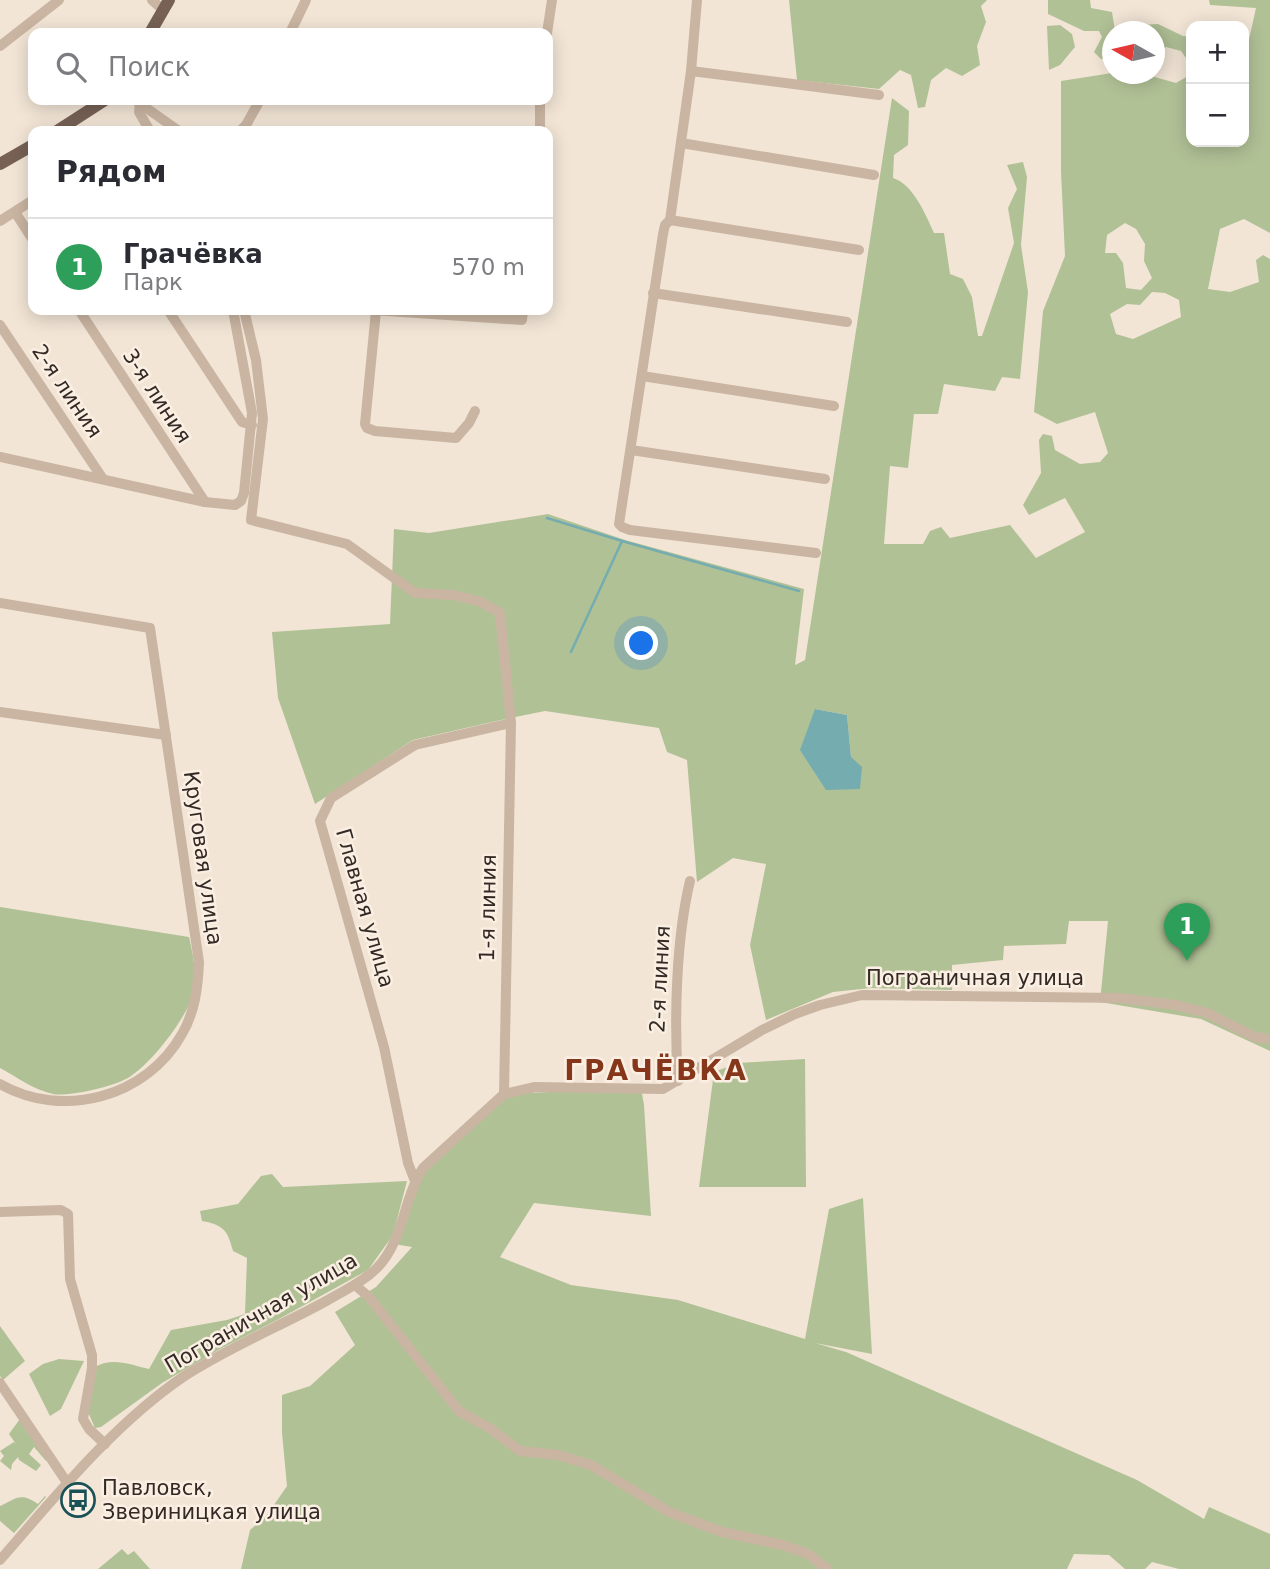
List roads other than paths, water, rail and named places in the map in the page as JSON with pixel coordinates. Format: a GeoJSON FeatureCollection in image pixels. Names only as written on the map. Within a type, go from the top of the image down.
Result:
{"type":"FeatureCollection","features":[{"type":"Feature","properties":{"kind":"main road"},"geometry":{"type":"LineString","coordinates":[[153,28],[166,5]]}},
{"type":"Feature","properties":{"kind":"main road"},"geometry":{"type":"LineString","coordinates":[[65,126],[97,105]]}},
{"type":"Feature","properties":{"kind":"main road"},"geometry":{"type":"LineString","coordinates":[[1,161],[28,148]]}},
{"type":"Feature","properties":{"kind":"street"},"geometry":{"type":"LineString","coordinates":[[0,47],[59,0]]}},
{"type":"Feature","properties":{"kind":"street"},"geometry":{"type":"LineString","coordinates":[[152,0],[166,5]]}},
{"type":"Feature","properties":{"kind":"street"},"geometry":{"type":"LineString","coordinates":[[292,28],[306,0]]}},
{"type":"Feature","properties":{"kind":"street"},"geometry":{"type":"LineString","coordinates":[[548,28],[552,0]]}},
{"type":"Feature","properties":{"kind":"street"},"geometry":{"type":"LineString","coordinates":[[697,0],[691,71],[670,220],[665,225],[653,293],[619,520],[622,527],[816,553]]}},
{"type":"Feature","properties":{"kind":"street"},"geometry":{"type":"LineString","coordinates":[[691,71],[880,95]]}},
{"type":"Feature","properties":{"kind":"street"},"geometry":{"type":"LineString","coordinates":[[138,105],[141,126]]}},
{"type":"Feature","properties":{"kind":"street"},"geometry":{"type":"LineString","coordinates":[[142,105],[172,126]]}},
{"type":"Feature","properties":{"kind":"street"},"geometry":{"type":"LineString","coordinates":[[245,126],[257,105]]}},
{"type":"Feature","properties":{"kind":"street"},"geometry":{"type":"LineString","coordinates":[[540,105],[540,126]]}},
{"type":"Feature","properties":{"kind":"street"},"geometry":{"type":"LineString","coordinates":[[681,143],[873,175]]}},
{"type":"Feature","properties":{"kind":"street"},"geometry":{"type":"LineString","coordinates":[[0,222],[28,203]]}},
{"type":"Feature","properties":{"kind":"street"},"geometry":{"type":"LineString","coordinates":[[15,212],[28,232]]}},
{"type":"Feature","properties":{"kind":"street"},"geometry":{"type":"LineString","coordinates":[[670,220],[859,250]]}},
{"type":"Feature","properties":{"kind":"street"},"geometry":{"type":"LineString","coordinates":[[653,293],[847,322]]}},
{"type":"Feature","properties":{"kind":"street","name":"3-я линия"},"geometry":{"type":"LineString","coordinates":[[82,315],[205,502]]}},
{"type":"Feature","properties":{"kind":"street"},"geometry":{"type":"LineString","coordinates":[[171,315],[242,422],[252,425]]}},
{"type":"Feature","properties":{"kind":"street"},"geometry":{"type":"LineString","coordinates":[[0,457],[205,502],[235,505],[244,493],[252,413],[234,315]]}},
{"type":"Feature","properties":{"kind":"street","name":"1-я линия"},"geometry":{"type":"LineString","coordinates":[[245,315],[256,360],[263,419],[251,520],[347,544],[415,593],[454,595],[481,603],[500,613],[511,723],[504,1094]]}},
{"type":"Feature","properties":{"kind":"street"},"geometry":{"type":"LineString","coordinates":[[374,315],[365,424],[367,428],[456,438],[475,411]]}},
{"type":"Feature","properties":{"kind":"street"},"geometry":{"type":"LineString","coordinates":[[448,315],[522,320],[522,315]]}},
{"type":"Feature","properties":{"kind":"street","name":"2-я линия"},"geometry":{"type":"LineString","coordinates":[[0,325],[103,479]]}},
{"type":"Feature","properties":{"kind":"street"},"geometry":{"type":"LineString","coordinates":[[642,376],[834,406]]}},
{"type":"Feature","properties":{"kind":"street"},"geometry":{"type":"LineString","coordinates":[[631,450],[825,479]]}},
{"type":"Feature","properties":{"kind":"street","name":"Круговая улица"},"geometry":{"type":"LineString","coordinates":[[0,603],[150,628],[199,962],[198,989],[183,1034],[155,1069],[134,1083],[107,1097],[71,1101],[20,1094],[0,1084]]}},
{"type":"Feature","properties":{"kind":"street"},"geometry":{"type":"LineString","coordinates":[[0,712],[166,735]]}},
{"type":"Feature","properties":{"kind":"street","name":"Главная улица"},"geometry":{"type":"LineString","coordinates":[[415,1181],[408,1163],[384,1047],[320,821],[331,797],[415,745],[511,723]]}},
{"type":"Feature","properties":{"kind":"street","name":"2-я линия"},"geometry":{"type":"LineString","coordinates":[[678,1081],[676,1045],[683,913],[690,881]]}},
{"type":"Feature","properties":{"kind":"street","name":"Пограничная улица"},"geometry":{"type":"LineString","coordinates":[[0,1560],[105,1444],[162,1393],[184,1376],[355,1285],[380,1266],[394,1244],[415,1181],[429,1161],[504,1094],[535,1087],[663,1089],[762,1030],[795,1014],[846,998],[878,995],[1120,998],[1176,1005],[1207,1013],[1255,1037],[1268,1039]]}},
{"type":"Feature","properties":{"kind":"street"},"geometry":{"type":"LineString","coordinates":[[0,1212],[61,1210],[68,1214],[70,1279],[92,1355],[83,1419],[89,1429],[105,1444]]}},
{"type":"Feature","properties":{"kind":"street"},"geometry":{"type":"LineString","coordinates":[[355,1285],[369,1297],[459,1410],[520,1451],[558,1454],[591,1465],[669,1512],[722,1532],[783,1545],[808,1554],[827,1569]]}},
{"type":"Feature","properties":{"kind":"street"},"geometry":{"type":"LineString","coordinates":[[0,1383],[68,1484]]}},
{"type":"Feature","properties":{"kind":"water"},"geometry":{"type":"Polygon","coordinates":[[[815,709],[847,715],[851,757],[862,767],[860,789],[826,790],[800,750],[815,709]]]}},
{"type":"Feature","properties":{"kind":"waterway"},"geometry":{"type":"LineString","coordinates":[[547,518],[622,541]]}},
{"type":"Feature","properties":{"kind":"waterway"},"geometry":{"type":"LineString","coordinates":[[571,652],[622,541],[799,591]]}},
{"type":"Feature","properties":{"kind":"place","name":"Грачёвка"},"geometry":{"type":"Point","coordinates":[1187,961]}},
{"type":"Feature","properties":{"kind":"place","name":"Павловск, Звериницкая улица"},"geometry":{"type":"Point","coordinates":[78,1500]}},
{"type":"Feature","properties":{"kind":"district","name":"ГРАЧЁВКА"},"geometry":{"type":"Point","coordinates":[656,1070]}}]}
